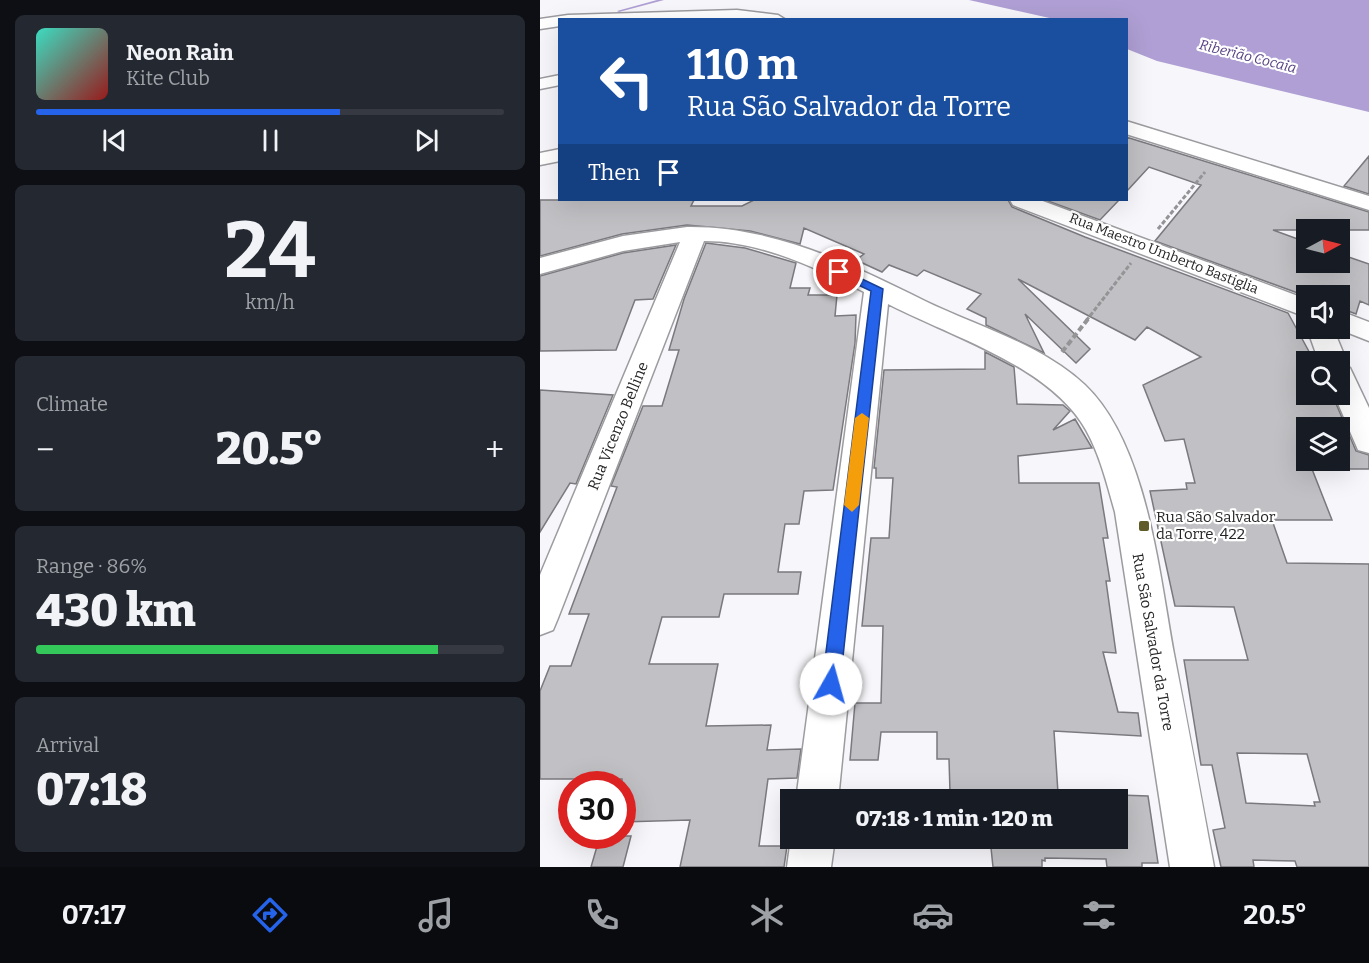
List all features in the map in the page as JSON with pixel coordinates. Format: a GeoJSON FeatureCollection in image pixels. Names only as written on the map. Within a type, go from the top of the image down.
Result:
{"type":"FeatureCollection","features":[{"type":"Feature","properties":{"kind":"street"},"geometry":{"type":"LineString","coordinates":[[569,18],[586,4]]}},
{"type":"Feature","properties":{"kind":"street"},"geometry":{"type":"LineString","coordinates":[[635,18],[738,15],[762,18]]}},
{"type":"Feature","properties":{"kind":"street"},"geometry":{"type":"LineString","coordinates":[[540,24],[558,21]]}},
{"type":"Feature","properties":{"kind":"street"},"geometry":{"type":"LineString","coordinates":[[540,84],[558,80]]}},
{"type":"Feature","properties":{"kind":"street"},"geometry":{"type":"LineString","coordinates":[[1128,128],[1369,203]]}},
{"type":"Feature","properties":{"kind":"street"},"geometry":{"type":"LineString","coordinates":[[540,159],[558,155]]}},
{"type":"Feature","properties":{"kind":"street","name":"Rua Maestro Umberto Bastiglia"},"geometry":{"type":"LineString","coordinates":[[1024,201],[1296,304]]}},
{"type":"Feature","properties":{"kind":"street","name":"Rua São Salvador da Torre"},"geometry":{"type":"LineString","coordinates":[[540,266],[644,238],[695,234],[727,236],[775,246],[812,259],[877,289],[1047,372],[1070,388],[1095,418],[1111,449],[1131,512],[1192,867]]}},
{"type":"Feature","properties":{"kind":"street","name":"Rua Vicenzo Belline"},"geometry":{"type":"LineString","coordinates":[[540,618],[695,234]]}},
{"type":"Feature","properties":{"kind":"street"},"geometry":{"type":"LineString","coordinates":[[818,789],[877,289]]}},
{"type":"Feature","properties":{"kind":"street"},"geometry":{"type":"LineString","coordinates":[[1350,324],[1369,332]]}},
{"type":"Feature","properties":{"kind":"street"},"geometry":{"type":"LineString","coordinates":[[1350,398],[1369,441]]}},
{"type":"Feature","properties":{"kind":"street"},"geometry":{"type":"LineString","coordinates":[[809,867],[811,849]]}},
{"type":"Feature","properties":{"kind":"water","name":"Riberião Cocaia"},"geometry":{"type":"Polygon","coordinates":[[[969,0],[1369,0],[1369,112],[1157,61],[1128,49],[1128,18],[1050,18],[969,0]]]}},
{"type":"Feature","properties":{"kind":"building"},"geometry":{"type":"Polygon","coordinates":[[[1128,138],[1369,212],[1369,230],[1350,230],[1350,219],[1296,219],[1296,230],[1273,230],[1296,238],[1296,273],[1350,273],[1350,257],[1369,264],[1369,305],[1360,301],[1356,314],[1350,312],[1350,285],[1296,285],[1296,292],[1155,241],[1201,185],[1149,167],[1128,190],[1128,138]]]}},
{"type":"Feature","properties":{"kind":"building"},"geometry":{"type":"Polygon","coordinates":[[[1369,156],[1369,194],[1344,186],[1369,156]]]}},
{"type":"Feature","properties":{"kind":"building"},"geometry":{"type":"Polygon","coordinates":[[[540,200],[694,201],[691,206],[742,206],[752,201],[1009,201],[1012,207],[1085,237],[1288,313],[1296,328],[1296,339],[1302,339],[1309,351],[1296,351],[1296,405],[1337,405],[1342,417],[1296,417],[1296,471],[1313,471],[1332,520],[1272,520],[1287,563],[1369,564],[1369,867],[1297,867],[1295,861],[1253,860],[1254,867],[1221,867],[1213,830],[1225,828],[1212,765],[1201,765],[1184,660],[1248,660],[1234,607],[1175,606],[1150,491],[1187,489],[1186,483],[1195,483],[1184,439],[1165,441],[1143,385],[1201,357],[1147,327],[1135,340],[1018,279],[1090,349],[1076,363],[1025,314],[1044,353],[986,325],[986,318],[967,309],[981,294],[924,270],[917,276],[889,265],[882,272],[856,260],[864,254],[804,228],[800,244],[750,231],[687,225],[622,234],[540,256],[540,200]],[[1237,753],[1246,803],[1315,806],[1314,802],[1320,802],[1307,754],[1237,753]]]}},
{"type":"Feature","properties":{"kind":"building"},"geometry":{"type":"Polygon","coordinates":[[[1048,201],[1118,201],[1100,220],[1048,201]]]}},
{"type":"Feature","properties":{"kind":"building"},"geometry":{"type":"Polygon","coordinates":[[[706,243],[745,248],[796,263],[790,288],[810,288],[808,295],[837,295],[835,316],[856,315],[855,343],[833,490],[804,491],[799,524],[785,524],[778,572],[801,572],[798,594],[724,594],[719,617],[662,617],[649,664],[718,664],[706,726],[771,725],[767,750],[801,749],[797,778],[768,779],[759,846],[780,846],[780,849],[787,849],[784,867],[680,867],[690,820],[636,822],[636,771],[558,771],[558,779],[540,779],[540,691],[550,666],[571,666],[589,614],[569,614],[617,487],[611,486],[643,406],[662,406],[679,350],[669,350],[684,299],[706,243]]]}},
{"type":"Feature","properties":{"kind":"building"},"geometry":{"type":"Polygon","coordinates":[[[676,245],[653,299],[635,300],[616,350],[540,351],[540,276],[623,253],[676,245]]]}},
{"type":"Feature","properties":{"kind":"building"},"geometry":{"type":"Polygon","coordinates":[[[985,352],[1014,367],[1017,404],[1063,405],[1070,411],[1053,430],[1075,419],[1092,448],[1018,456],[1019,483],[1099,483],[1108,538],[1103,538],[1110,581],[1106,581],[1116,653],[1103,652],[1118,712],[1138,713],[1141,736],[1054,731],[1058,789],[950,789],[949,759],[937,759],[937,732],[881,732],[878,760],[850,760],[855,703],[881,703],[883,626],[862,626],[871,538],[889,538],[893,478],[876,478],[876,468],[874,468],[884,370],[985,369],[985,352]]]}},
{"type":"Feature","properties":{"kind":"building"},"geometry":{"type":"Polygon","coordinates":[[[540,390],[613,395],[576,484],[570,483],[540,532],[540,390]]]}},
{"type":"Feature","properties":{"kind":"building"},"geometry":{"type":"Polygon","coordinates":[[[1350,437],[1356,451],[1369,455],[1369,469],[1350,469],[1350,437]]]}},
{"type":"Feature","properties":{"kind":"building"},"geometry":{"type":"Polygon","coordinates":[[[1128,795],[1148,796],[1158,863],[1142,863],[1142,867],[1107,867],[1106,859],[1045,858],[1045,861],[1042,860],[1042,867],[993,867],[991,849],[1128,849],[1128,795]]]}},
{"type":"Feature","properties":{"kind":"building"},"geometry":{"type":"Polygon","coordinates":[[[596,849],[628,849],[623,867],[591,867],[596,849]]]}},
{"type":"Feature","properties":{"kind":"waterway"},"geometry":{"type":"LineString","coordinates":[[619,11],[662,0]]}},
{"type":"Feature","properties":{"kind":"slow traffic"},"geometry":{"type":"LineString","coordinates":[[852,505],[862,418]]}},
{"type":"Feature","properties":{"kind":"place","name":"Rua São Salvador da Torre, 422"},"geometry":{"type":"Point","coordinates":[1144,526]}},
{"type":"Feature","properties":{"kind":"route"},"geometry":{"type":"LineString","coordinates":[[831,684],[877,289],[839,272]]}}]}
